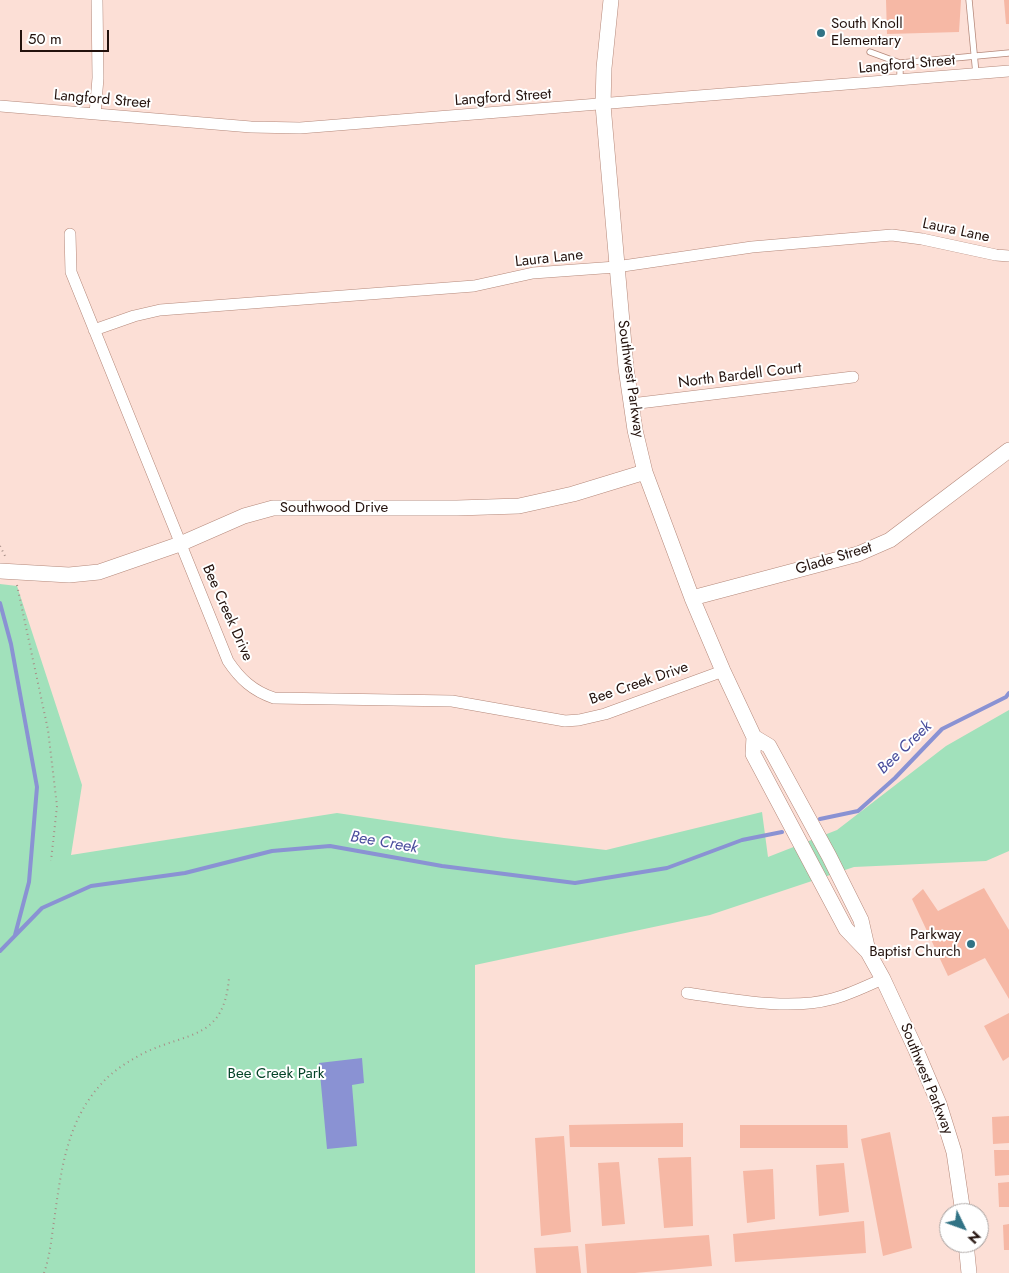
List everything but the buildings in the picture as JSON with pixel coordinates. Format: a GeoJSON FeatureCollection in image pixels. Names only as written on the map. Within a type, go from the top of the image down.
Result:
{"type":"FeatureCollection","features":[{"type":"Feature","properties":{"kind":"main road","name":"Southwest Parkway"},"geometry":{"type":"LineString","coordinates":[[611,0],[604,60],[603,105],[626,368],[635,430],[645,472],[692,598],[754,737],[753,754],[846,929],[868,952],[883,979],[916,1050],[939,1104],[954,1152],[962,1203]]}},
{"type":"Feature","properties":{"kind":"main road","name":"Glade Street"},"geometry":{"type":"LineString","coordinates":[[692,598],[858,554],[890,540],[1009,450]]}},
{"type":"Feature","properties":{"kind":"main road","name":"Southwood Drive"},"geometry":{"type":"LineString","coordinates":[[10,577],[99,572],[180,544],[244,516],[273,508],[519,506],[573,494],[645,472]]}},
{"type":"Feature","properties":{"kind":"main road"},"geometry":{"type":"LineString","coordinates":[[967,1253],[969,1273]]}},
{"type":"Feature","properties":{"kind":"street"},"geometry":{"type":"LineString","coordinates":[[94,114],[98,78],[97,0]]}},
{"type":"Feature","properties":{"kind":"street","name":"Langford Street"},"geometry":{"type":"LineString","coordinates":[[0,106],[251,127],[300,128],[1009,71]]}},
{"type":"Feature","properties":{"kind":"street","name":"Bee Creek Drive"},"geometry":{"type":"LineString","coordinates":[[70,234],[71,272],[94,330],[228,661],[238,676],[251,687],[262,694],[274,698],[452,700],[572,720],[606,714],[723,671]]}},
{"type":"Feature","properties":{"kind":"street","name":"Laura Lane"},"geometry":{"type":"LineString","coordinates":[[94,330],[134,316],[160,310],[474,286],[533,273],[616,267],[752,247],[892,235],[1009,256]]}},
{"type":"Feature","properties":{"kind":"street","name":"North Bardell Court"},"geometry":{"type":"LineString","coordinates":[[631,404],[852,377]]}},
{"type":"Feature","properties":{"kind":"street"},"geometry":{"type":"LineString","coordinates":[[687,993],[752,1002],[807,1003],[833,999],[883,979]]}},
{"type":"Feature","properties":{"kind":"lane"},"geometry":{"type":"LineString","coordinates":[[969,0],[976,74]]}},
{"type":"Feature","properties":{"kind":"lane"},"geometry":{"type":"LineString","coordinates":[[870,52],[900,63],[1009,53]]}},
{"type":"Feature","properties":{"kind":"lane"},"geometry":{"type":"LineString","coordinates":[[900,63],[900,80]]}},
{"type":"Feature","properties":{"kind":"path"},"geometry":{"type":"LineString","coordinates":[[10,577],[48,730],[57,806],[51,861]]}},
{"type":"Feature","properties":{"kind":"path"},"geometry":{"type":"LineString","coordinates":[[44,1273],[50,1250],[65,1153],[78,1116],[98,1088],[124,1064],[146,1052],[190,1037],[212,1023],[225,1002],[229,978]]}},
{"type":"Feature","properties":{"kind":"green space","name":"Bee Creek Park"},"geometry":{"type":"Polygon","coordinates":[[[0,584],[17,586],[82,785],[71,855],[337,813],[504,838],[606,850],[762,812],[768,857],[837,830],[946,746],[1009,710],[1009,851],[986,861],[854,867],[710,915],[475,965],[475,1273],[0,1273],[0,584]]]}},
{"type":"Feature","properties":{"kind":"water"},"geometry":{"type":"Polygon","coordinates":[[[362,1058],[364,1083],[352,1085],[357,1146],[327,1149],[319,1063],[362,1058]]]}},
{"type":"Feature","properties":{"kind":"waterway"},"geometry":{"type":"LineString","coordinates":[[0,603],[11,644],[37,787],[29,882],[15,935]]}},
{"type":"Feature","properties":{"kind":"waterway","name":"Bee Creek"},"geometry":{"type":"LineString","coordinates":[[820,819],[858,811],[895,778],[942,729],[1006,697],[1009,693]]}},
{"type":"Feature","properties":{"kind":"waterway","name":"Bee Creek"},"geometry":{"type":"LineString","coordinates":[[0,951],[42,908],[91,886],[185,873],[272,851],[330,846],[442,866],[575,883],[667,868],[742,840],[782,832]]}},
{"type":"Feature","properties":{"kind":"place","name":"South Knoll Elementary"},"geometry":{"type":"Point","coordinates":[821,33]}},
{"type":"Feature","properties":{"kind":"place","name":"Parkway Baptist Church"},"geometry":{"type":"Point","coordinates":[971,944]}}]}
